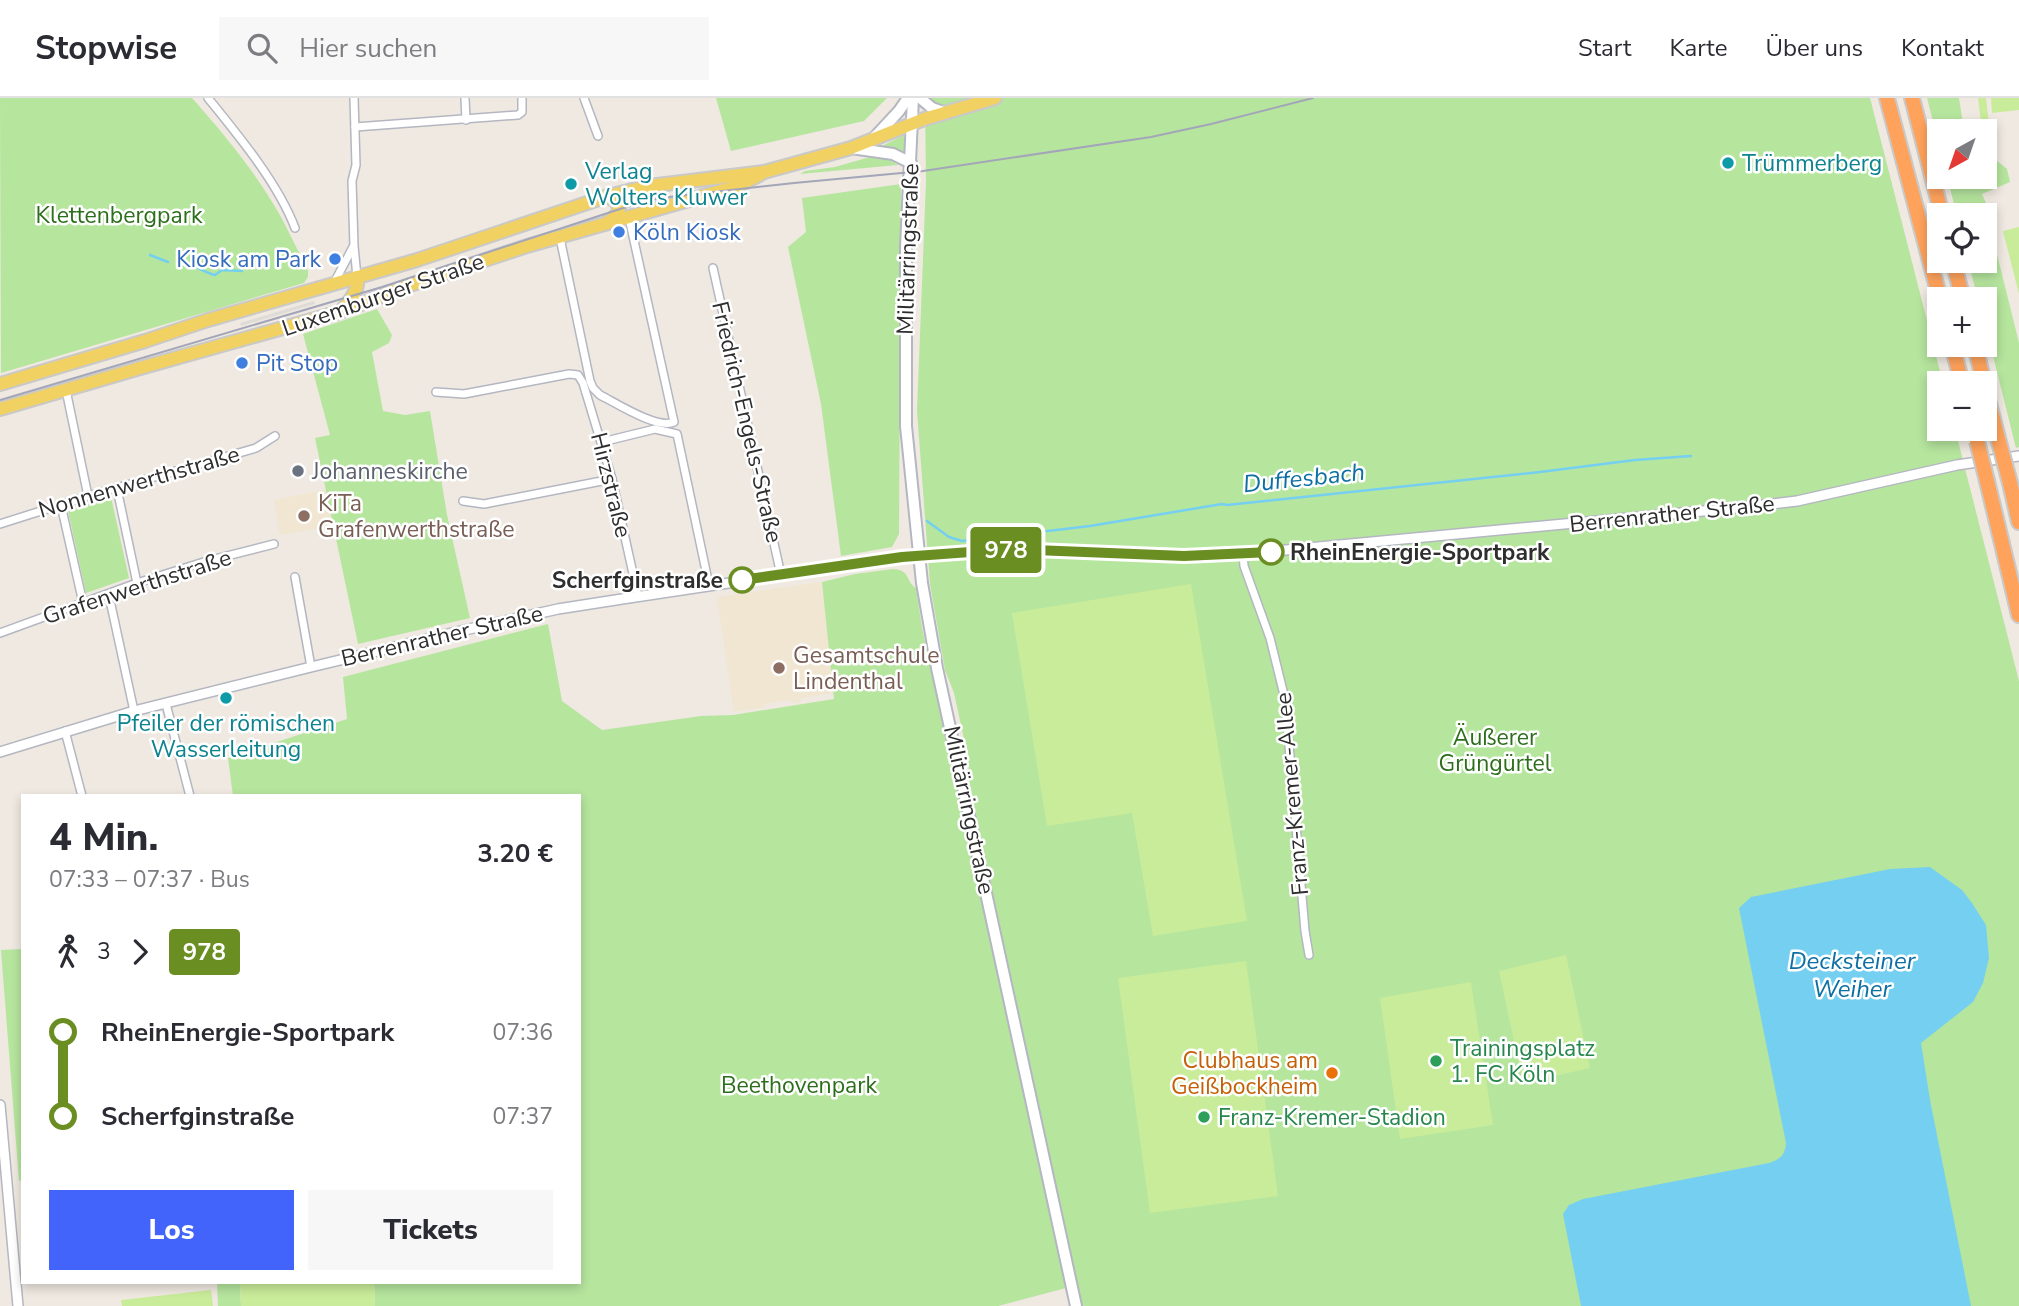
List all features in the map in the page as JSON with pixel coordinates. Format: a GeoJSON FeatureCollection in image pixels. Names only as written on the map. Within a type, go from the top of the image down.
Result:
{"type":"FeatureCollection","features":[{"type":"Feature","properties":{"kind":"highway"},"geometry":{"type":"LineString","coordinates":[[1887,98],[1937,287]]}},
{"type":"Feature","properties":{"kind":"highway"},"geometry":{"type":"LineString","coordinates":[[1912,98],[1939,203]]}},
{"type":"Feature","properties":{"kind":"highway"},"geometry":{"type":"LineString","coordinates":[[1997,434],[2019,522]]}},
{"type":"Feature","properties":{"kind":"highway"},"geometry":{"type":"LineString","coordinates":[[1977,441],[2019,615]]}},
{"type":"Feature","properties":{"kind":"main road"},"geometry":{"type":"LineString","coordinates":[[871,141],[908,98]]}},
{"type":"Feature","properties":{"kind":"main road","name":"Militärringstraße"},"geometry":{"type":"LineString","coordinates":[[914,98],[906,247],[905,391],[907,441],[919,556],[937,668],[1076,1306]]}},
{"type":"Feature","properties":{"kind":"main road"},"geometry":{"type":"LineString","coordinates":[[920,98],[932,108],[946,113]]}},
{"type":"Feature","properties":{"kind":"main road","name":"Luxemburger Straße"},"geometry":{"type":"LineString","coordinates":[[0,384],[333,284],[358,281],[608,196],[649,186],[764,172],[851,148],[913,123],[995,98]]}},
{"type":"Feature","properties":{"kind":"main road"},"geometry":{"type":"LineString","coordinates":[[851,148],[893,154],[911,163]]}},
{"type":"Feature","properties":{"kind":"main road","name":"Luxemburger Straße"},"geometry":{"type":"LineString","coordinates":[[0,409],[340,312],[440,275],[738,186],[764,172]]}},
{"type":"Feature","properties":{"kind":"main road"},"geometry":{"type":"LineString","coordinates":[[602,226],[618,214],[620,209],[618,203],[608,196]]}},
{"type":"Feature","properties":{"kind":"main road"},"geometry":{"type":"LineString","coordinates":[[358,281],[367,293],[380,297]]}},
{"type":"Feature","properties":{"kind":"main road"},"geometry":{"type":"LineString","coordinates":[[340,312],[351,300],[358,281]]}},
{"type":"Feature","properties":{"kind":"street"},"geometry":{"type":"LineString","coordinates":[[208,98],[243,142],[283,203],[295,228]]}},
{"type":"Feature","properties":{"kind":"street"},"geometry":{"type":"LineString","coordinates":[[354,98],[355,165],[352,181],[358,281]]}},
{"type":"Feature","properties":{"kind":"street"},"geometry":{"type":"LineString","coordinates":[[465,98],[466,120]]}},
{"type":"Feature","properties":{"kind":"street"},"geometry":{"type":"LineString","coordinates":[[355,127],[520,115],[522,98]]}},
{"type":"Feature","properties":{"kind":"street"},"geometry":{"type":"LineString","coordinates":[[584,98],[598,136]]}},
{"type":"Feature","properties":{"kind":"street"},"geometry":{"type":"LineString","coordinates":[[560,238],[593,388],[600,395],[667,425],[674,422],[629,218]]}},
{"type":"Feature","properties":{"kind":"street"},"geometry":{"type":"LineString","coordinates":[[333,284],[354,246]]}},
{"type":"Feature","properties":{"kind":"street","name":"Friedrich-Engels-Straße"},"geometry":{"type":"LineString","coordinates":[[713,268],[781,575]]}},
{"type":"Feature","properties":{"kind":"street","name":"Hirzstraße"},"geometry":{"type":"LineString","coordinates":[[436,392],[464,394],[569,374],[578,375],[602,442],[638,596]]}},
{"type":"Feature","properties":{"kind":"street"},"geometry":{"type":"LineString","coordinates":[[66,390],[88,496]]}},
{"type":"Feature","properties":{"kind":"street"},"geometry":{"type":"LineString","coordinates":[[602,442],[655,429],[677,434],[709,585]]}},
{"type":"Feature","properties":{"kind":"street","name":"Nonnenwerthstraße"},"geometry":{"type":"LineString","coordinates":[[0,524],[256,448],[275,436]]}},
{"type":"Feature","properties":{"kind":"street","name":"Berrenrather Straße"},"geometry":{"type":"LineString","coordinates":[[0,752],[134,711],[311,667],[551,611],[709,585],[919,556],[1011,549],[1184,556],[1243,554],[1770,505],[1957,465],[2019,456]]}},
{"type":"Feature","properties":{"kind":"street"},"geometry":{"type":"LineString","coordinates":[[463,501],[484,504],[612,479]]}},
{"type":"Feature","properties":{"kind":"street"},"geometry":{"type":"LineString","coordinates":[[117,489],[137,583]]}},
{"type":"Feature","properties":{"kind":"street"},"geometry":{"type":"LineString","coordinates":[[61,505],[83,603]]}},
{"type":"Feature","properties":{"kind":"street","name":"Grafenwerthstraße"},"geometry":{"type":"LineString","coordinates":[[0,633],[137,583],[274,544]]}},
{"type":"Feature","properties":{"kind":"street","name":"Franz-Kremer-Allee"},"geometry":{"type":"LineString","coordinates":[[1243,554],[1244,566],[1270,638],[1285,699],[1303,918],[1309,955]]}},
{"type":"Feature","properties":{"kind":"street"},"geometry":{"type":"LineString","coordinates":[[295,577],[311,667]]}},
{"type":"Feature","properties":{"kind":"street"},"geometry":{"type":"LineString","coordinates":[[111,605],[134,711]]}},
{"type":"Feature","properties":{"kind":"street"},"geometry":{"type":"LineString","coordinates":[[166,704],[189,794]]}},
{"type":"Feature","properties":{"kind":"street"},"geometry":{"type":"LineString","coordinates":[[65,731],[81,794]]}},
{"type":"Feature","properties":{"kind":"street"},"geometry":{"type":"LineString","coordinates":[[0,1105],[4,1175],[19,1306]]}},
{"type":"Feature","properties":{"kind":"shaded area"},"geometry":{"type":"Polygon","coordinates":[[[314,301],[315,304],[241,326],[240,323],[314,301]]]}},
{"type":"Feature","properties":{"kind":"shaded area","name":"KiTa Grafenwerthstraße"},"geometry":{"type":"Polygon","coordinates":[[[328,489],[334,526],[280,535],[274,500],[328,489]]]}},
{"type":"Feature","properties":{"kind":"shaded area","name":"Gesamtschule Lindenthal"},"geometry":{"type":"Polygon","coordinates":[[[822,582],[834,693],[801,698],[801,702],[792,703],[790,700],[734,712],[717,597],[822,582]]]}},
{"type":"Feature","properties":{"kind":"green space","name":"Klettenbergpark"},"geometry":{"type":"Polygon","coordinates":[[[0,98],[192,98],[262,185],[288,230],[308,271],[308,277],[304,283],[1,373],[0,98]]]}},
{"type":"Feature","properties":{"kind":"green space"},"geometry":{"type":"Polygon","coordinates":[[[716,98],[887,98],[864,121],[731,151],[716,98]]]}},
{"type":"Feature","properties":{"kind":"green space","name":"Äußerer Grüngürtel"},"geometry":{"type":"Polygon","coordinates":[[[925,98],[1870,98],[1927,321],[1927,357],[1936,357],[1940,371],[1927,371],[1927,441],[1958,441],[2019,681],[2019,1306],[1082,1306],[970,791],[968,757],[954,693],[945,670],[930,584],[917,411],[926,182],[925,98]]]}},
{"type":"Feature","properties":{"kind":"green space"},"geometry":{"type":"Polygon","coordinates":[[[1927,98],[1959,98],[1962,119],[1932,119],[1927,98]]]}},
{"type":"Feature","properties":{"kind":"green space"},"geometry":{"type":"Polygon","coordinates":[[[1978,98],[1986,98],[1988,119],[1981,119],[1978,98]]]}},
{"type":"Feature","properties":{"kind":"green space"},"geometry":{"type":"Polygon","coordinates":[[[1991,98],[2019,98],[2019,110],[1992,113],[1991,98]]]}},
{"type":"Feature","properties":{"kind":"green space"},"geometry":{"type":"Polygon","coordinates":[[[904,135],[904,153],[874,150],[904,135]]]}},
{"type":"Feature","properties":{"kind":"green space"},"geometry":{"type":"Polygon","coordinates":[[[870,157],[885,158],[898,165],[800,174],[805,171],[835,167],[870,157]]]}},
{"type":"Feature","properties":{"kind":"green space"},"geometry":{"type":"Polygon","coordinates":[[[1997,161],[2007,169],[2010,182],[1997,188],[1997,161]]]}},
{"type":"Feature","properties":{"kind":"green space"},"geometry":{"type":"Polygon","coordinates":[[[901,184],[899,534],[892,547],[841,556],[821,404],[788,247],[806,232],[802,198],[901,184]]]}},
{"type":"Feature","properties":{"kind":"green space"},"geometry":{"type":"Polygon","coordinates":[[[1950,189],[1994,189],[1982,194],[1986,203],[1954,203],[1950,189]]]}},
{"type":"Feature","properties":{"kind":"green space"},"geometry":{"type":"Polygon","coordinates":[[[2019,227],[2019,294],[2003,231],[2019,227]]]}},
{"type":"Feature","properties":{"kind":"green space"},"geometry":{"type":"Polygon","coordinates":[[[1997,254],[2019,343],[2019,447],[2016,448],[1993,357],[1997,357],[1997,287],[1975,287],[1971,273],[1997,273],[1997,254]]]}},
{"type":"Feature","properties":{"kind":"green space"},"geometry":{"type":"Polygon","coordinates":[[[377,309],[392,335],[389,343],[372,352],[383,411],[405,415],[430,411],[447,515],[470,618],[358,644],[315,438],[330,435],[303,334],[377,309]]]}},
{"type":"Feature","properties":{"kind":"green space"},"geometry":{"type":"Polygon","coordinates":[[[111,497],[129,578],[86,593],[68,511],[111,497]]]}},
{"type":"Feature","properties":{"kind":"green space","name":"Beethovenpark"},"geometry":{"type":"Polygon","coordinates":[[[899,570],[903,571],[916,588],[922,628],[1032,1122],[1066,1288],[998,1306],[375,1306],[374,1284],[581,1284],[581,794],[233,794],[228,758],[347,719],[343,677],[548,624],[562,701],[602,730],[701,716],[733,715],[834,699],[822,582],[855,574],[899,570]]]}},
{"type":"Feature","properties":{"kind":"green space"},"geometry":{"type":"Polygon","coordinates":[[[1191,584],[1247,921],[1153,936],[1132,813],[1047,826],[1012,613],[1191,584]]]}},
{"type":"Feature","properties":{"kind":"green space"},"geometry":{"type":"Polygon","coordinates":[[[21,949],[19,1181],[1,950],[21,949]]]}},
{"type":"Feature","properties":{"kind":"green space"},"geometry":{"type":"Polygon","coordinates":[[[1566,955],[1590,1068],[1523,1083],[1499,971],[1566,955]]]}},
{"type":"Feature","properties":{"kind":"green space","name":"Franz-Kremer-Stadion"},"geometry":{"type":"Polygon","coordinates":[[[1246,961],[1278,1196],[1150,1213],[1118,978],[1246,961]]]}},
{"type":"Feature","properties":{"kind":"green space","name":"Trainingsplatz 1. FC Köln"},"geometry":{"type":"Polygon","coordinates":[[[1471,982],[1493,1125],[1400,1139],[1380,998],[1471,982]]]}},
{"type":"Feature","properties":{"kind":"green space"},"geometry":{"type":"Polygon","coordinates":[[[217,1284],[240,1284],[241,1306],[218,1306],[217,1284]]]}},
{"type":"Feature","properties":{"kind":"green space"},"geometry":{"type":"Polygon","coordinates":[[[240,1284],[374,1284],[375,1306],[241,1306],[240,1284]]]}},
{"type":"Feature","properties":{"kind":"green space"},"geometry":{"type":"Polygon","coordinates":[[[211,1290],[213,1306],[122,1306],[121,1300],[211,1290]]]}},
{"type":"Feature","properties":{"kind":"water","name":"Decksteiner Weiher"},"geometry":{"type":"Polygon","coordinates":[[[1930,867],[1962,890],[1986,925],[1989,958],[1983,983],[1973,1002],[1921,1043],[1971,1306],[1581,1306],[1563,1214],[1569,1205],[1583,1199],[1769,1163],[1783,1154],[1786,1143],[1739,908],[1751,897],[1890,869],[1930,867]]]}},
{"type":"Feature","properties":{"kind":"waterway"},"geometry":{"type":"LineString","coordinates":[[150,255],[168,262]]}},
{"type":"Feature","properties":{"kind":"waterway"},"geometry":{"type":"LineString","coordinates":[[179,268],[179,264],[189,264],[215,275],[222,270],[242,271]]}},
{"type":"Feature","properties":{"kind":"waterway","name":"Duffesbach"},"geometry":{"type":"LineString","coordinates":[[927,521],[949,537],[962,541],[1090,526],[1222,504],[1691,456]]}},
{"type":"Feature","properties":{"kind":"tram line"},"geometry":{"type":"LineString","coordinates":[[0,400],[382,287],[660,198],[923,171],[1151,137],[1313,98]]}},
{"type":"Feature","properties":{"kind":"bus line","name":"978"},"geometry":{"type":"LineString","coordinates":[[742,580],[902,557],[1011,549],[1184,556],[1271,552]]}},
{"type":"Feature","properties":{"kind":"place","name":"Trümmerberg"},"geometry":{"type":"Point","coordinates":[1728,163]}},
{"type":"Feature","properties":{"kind":"place","name":"Verlag Wolters Kluwer"},"geometry":{"type":"Point","coordinates":[571,184]}},
{"type":"Feature","properties":{"kind":"place","name":"Köln Kiosk"},"geometry":{"type":"Point","coordinates":[619,232]}},
{"type":"Feature","properties":{"kind":"place","name":"Kiosk am Park"},"geometry":{"type":"Point","coordinates":[335,259]}},
{"type":"Feature","properties":{"kind":"place","name":"Pit Stop"},"geometry":{"type":"Point","coordinates":[242,363]}},
{"type":"Feature","properties":{"kind":"place","name":"Johanneskirche"},"geometry":{"type":"Point","coordinates":[298,471]}},
{"type":"Feature","properties":{"kind":"place","name":"KiTa Grafenwerthstraße"},"geometry":{"type":"Point","coordinates":[304,516]}},
{"type":"Feature","properties":{"kind":"place","name":"RheinEnergie-Sportpark"},"geometry":{"type":"Point","coordinates":[1271,552]}},
{"type":"Feature","properties":{"kind":"place","name":"Scherfginstraße"},"geometry":{"type":"Point","coordinates":[742,580]}},
{"type":"Feature","properties":{"kind":"place","name":"Gesamtschule Lindenthal"},"geometry":{"type":"Point","coordinates":[779,668]}},
{"type":"Feature","properties":{"kind":"place","name":"Pfeiler der römischen Wasserleitung"},"geometry":{"type":"Point","coordinates":[226,698]}},
{"type":"Feature","properties":{"kind":"place","name":"Trainingsplatz 1. FC Köln"},"geometry":{"type":"Point","coordinates":[1436,1061]}},
{"type":"Feature","properties":{"kind":"place","name":"Clubhaus am Geißbockheim"},"geometry":{"type":"Point","coordinates":[1332,1073]}},
{"type":"Feature","properties":{"kind":"place","name":"Franz-Kremer-Stadion"},"geometry":{"type":"Point","coordinates":[1204,1117]}}]}
